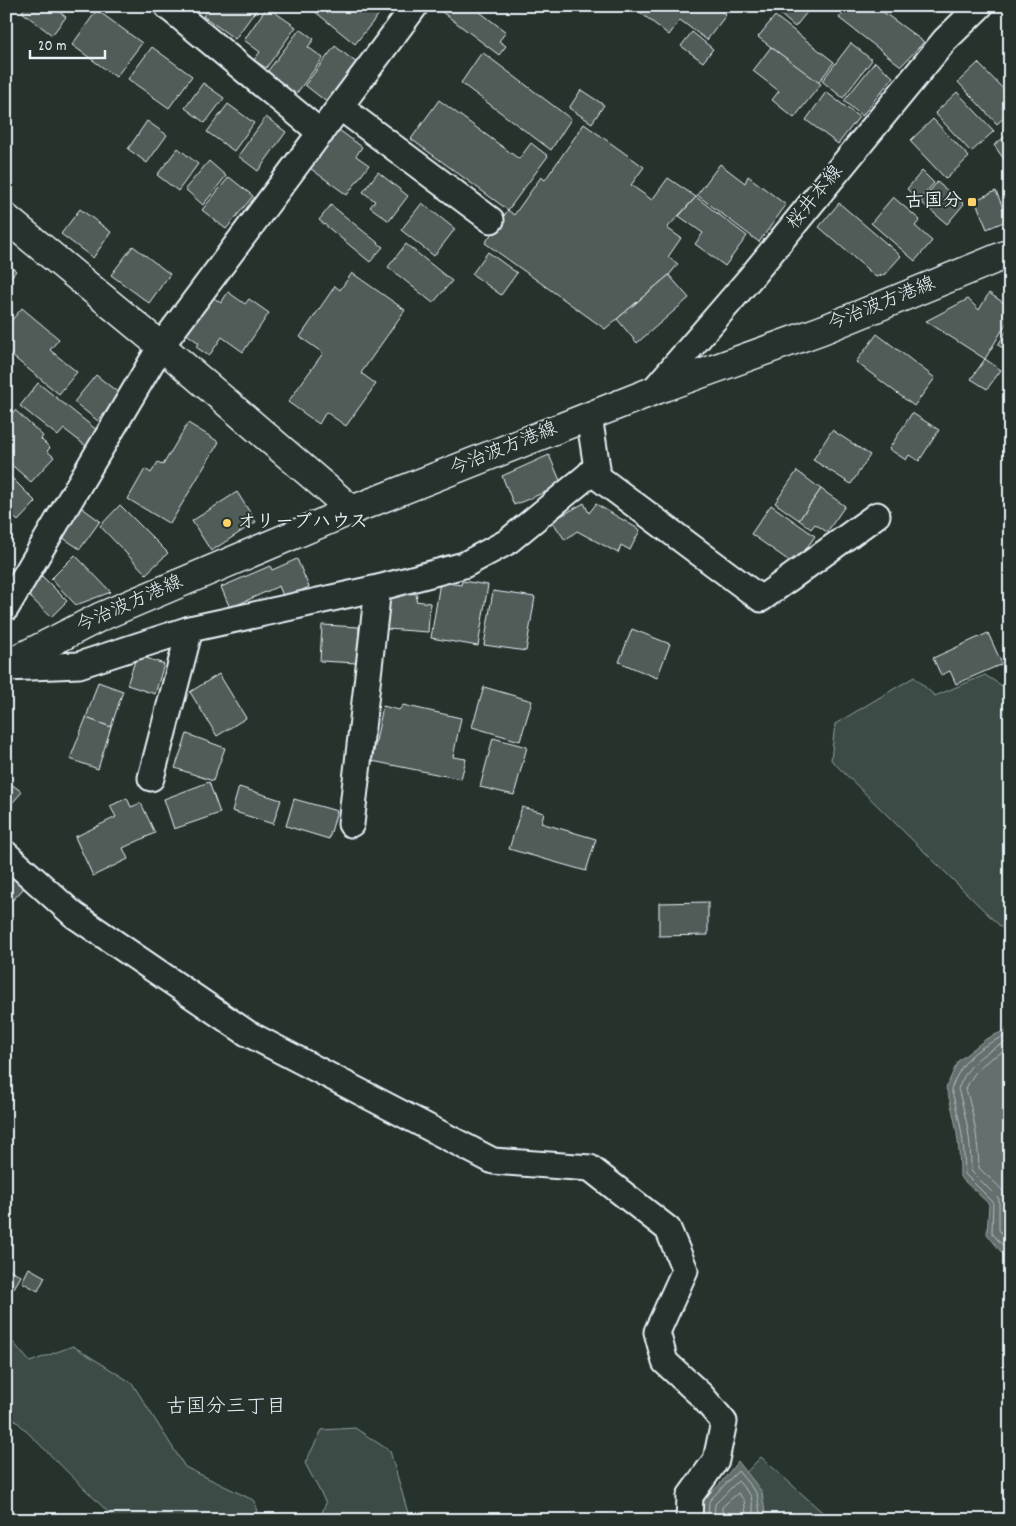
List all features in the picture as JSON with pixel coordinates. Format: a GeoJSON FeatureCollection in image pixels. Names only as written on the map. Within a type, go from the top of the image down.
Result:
{"type":"FeatureCollection","features":[{"type":"Feature","properties":{"kind":"main road"},"geometry":{"type":"LineString","coordinates":[[6,218],[161,346],[352,510]]}},
{"type":"Feature","properties":{"kind":"main road","name":"今治波方港線"},"geometry":{"type":"LineString","coordinates":[[6,667],[100,617],[352,510],[653,391],[822,330],[1010,253]]}},
{"type":"Feature","properties":{"kind":"street"},"geometry":{"type":"LineString","coordinates":[[167,6],[321,133]]}},
{"type":"Feature","properties":{"kind":"street"},"geometry":{"type":"LineString","coordinates":[[6,608],[161,346],[415,6]]}},
{"type":"Feature","properties":{"kind":"street","name":"桜井本線"},"geometry":{"type":"LineString","coordinates":[[653,391],[751,276],[945,40],[980,6]]}},
{"type":"Feature","properties":{"kind":"street"},"geometry":{"type":"LineString","coordinates":[[340,107],[491,220]]}},
{"type":"Feature","properties":{"kind":"street"},"geometry":{"type":"LineString","coordinates":[[6,667],[79,666],[190,629],[378,588],[464,565],[507,542],[597,468],[589,416]]}},
{"type":"Feature","properties":{"kind":"street"},"geometry":{"type":"LineString","coordinates":[[591,472],[761,599],[877,514]]}},
{"type":"Feature","properties":{"kind":"street"},"geometry":{"type":"LineString","coordinates":[[351,824],[378,588]]}},
{"type":"Feature","properties":{"kind":"street"},"geometry":{"type":"LineString","coordinates":[[151,778],[190,629]]}},
{"type":"Feature","properties":{"kind":"street"},"geometry":{"type":"LineString","coordinates":[[6,854],[74,915],[247,1033],[493,1161],[590,1168],[668,1229],[685,1270],[657,1332],[665,1362],[701,1395],[724,1422],[716,1460],[690,1496],[689,1520]]}},
{"type":"Feature","properties":{"kind":"shaded area"},"geometry":{"type":"Polygon","coordinates":[[[985,675],[1010,691],[1010,936],[831,760],[835,724],[914,677],[935,696],[985,675]]]}},
{"type":"Feature","properties":{"kind":"shaded area"},"geometry":{"type":"Polygon","coordinates":[[[6,1334],[30,1362],[73,1346],[132,1383],[185,1467],[255,1501],[258,1520],[116,1520],[6,1411],[6,1334]]]}},
{"type":"Feature","properties":{"kind":"shaded area"},"geometry":{"type":"Polygon","coordinates":[[[355,1428],[390,1451],[410,1520],[319,1520],[326,1503],[305,1463],[322,1430],[355,1428]]]}},
{"type":"Feature","properties":{"kind":"shaded area"},"geometry":{"type":"Polygon","coordinates":[[[761,1457],[831,1520],[754,1520],[739,1480],[761,1457]]]}},
{"type":"Feature","properties":{"kind":"water"},"geometry":{"type":"Polygon","coordinates":[[[1010,1028],[1010,1263],[987,1234],[989,1204],[960,1177],[957,1132],[946,1088],[958,1061],[986,1039],[1010,1028]]]}},
{"type":"Feature","properties":{"kind":"water"},"geometry":{"type":"Polygon","coordinates":[[[738,1461],[762,1492],[766,1520],[704,1520],[703,1499],[719,1485],[738,1461]]]}},
{"type":"Feature","properties":{"kind":"building"},"geometry":{"type":"Polygon","coordinates":[[[26,6],[60,6],[57,10],[66,17],[52,35],[22,12],[26,6]]]}},
{"type":"Feature","properties":{"kind":"building"},"geometry":{"type":"Polygon","coordinates":[[[210,6],[259,6],[235,39],[203,16],[210,6]]]}},
{"type":"Feature","properties":{"kind":"building"},"geometry":{"type":"Polygon","coordinates":[[[316,6],[372,6],[380,13],[355,44],[313,10],[316,6]]]}},
{"type":"Feature","properties":{"kind":"building"},"geometry":{"type":"Polygon","coordinates":[[[440,6],[472,6],[506,32],[499,41],[506,46],[499,55],[438,9],[440,6]]]}},
{"type":"Feature","properties":{"kind":"building"},"geometry":{"type":"Polygon","coordinates":[[[632,6],[715,6],[726,15],[707,40],[680,20],[669,35],[632,6]]]}},
{"type":"Feature","properties":{"kind":"building"},"geometry":{"type":"Polygon","coordinates":[[[774,6],[812,6],[795,27],[773,8],[774,6]]]}},
{"type":"Feature","properties":{"kind":"building"},"geometry":{"type":"Polygon","coordinates":[[[848,6],[875,6],[924,42],[901,66],[839,18],[848,6]]]}},
{"type":"Feature","properties":{"kind":"building"},"geometry":{"type":"Polygon","coordinates":[[[267,7],[296,27],[266,68],[254,60],[260,52],[244,40],[267,7]]]}},
{"type":"Feature","properties":{"kind":"building"},"geometry":{"type":"Polygon","coordinates":[[[97,10],[142,43],[116,77],[72,45],[97,10]]]}},
{"type":"Feature","properties":{"kind":"building"},"geometry":{"type":"Polygon","coordinates":[[[775,16],[834,62],[818,83],[758,37],[775,16]]]}},
{"type":"Feature","properties":{"kind":"building"},"geometry":{"type":"Polygon","coordinates":[[[300,29],[314,39],[308,47],[323,58],[296,94],[267,72],[300,29]]]}},
{"type":"Feature","properties":{"kind":"building"},"geometry":{"type":"Polygon","coordinates":[[[692,32],[713,49],[703,62],[681,46],[692,32]]]}},
{"type":"Feature","properties":{"kind":"building"},"geometry":{"type":"Polygon","coordinates":[[[851,43],[872,60],[843,98],[822,81],[851,43]]]}},
{"type":"Feature","properties":{"kind":"building"},"geometry":{"type":"Polygon","coordinates":[[[335,46],[358,64],[328,103],[305,85],[335,46]]]}},
{"type":"Feature","properties":{"kind":"building"},"geometry":{"type":"Polygon","coordinates":[[[152,47],[192,76],[169,108],[128,79],[152,47]]]}},
{"type":"Feature","properties":{"kind":"building"},"geometry":{"type":"Polygon","coordinates":[[[771,47],[821,84],[794,118],[772,100],[779,91],[753,71],[771,47]]]}},
{"type":"Feature","properties":{"kind":"building"},"geometry":{"type":"Polygon","coordinates":[[[482,52],[571,119],[551,150],[461,83],[482,52]]]}},
{"type":"Feature","properties":{"kind":"building"},"geometry":{"type":"Polygon","coordinates":[[[875,62],[893,77],[862,116],[844,101],[875,62]]]}},
{"type":"Feature","properties":{"kind":"building"},"geometry":{"type":"Polygon","coordinates":[[[978,63],[1010,96],[1010,112],[997,124],[958,82],[978,63]]]}},
{"type":"Feature","properties":{"kind":"building"},"geometry":{"type":"Polygon","coordinates":[[[203,83],[224,98],[205,123],[185,108],[203,83]]]}},
{"type":"Feature","properties":{"kind":"building"},"geometry":{"type":"Polygon","coordinates":[[[581,90],[604,105],[592,123],[569,108],[581,90]]]}},
{"type":"Feature","properties":{"kind":"building"},"geometry":{"type":"Polygon","coordinates":[[[826,92],[859,117],[838,144],[806,120],[826,92]]]}},
{"type":"Feature","properties":{"kind":"building"},"geometry":{"type":"Polygon","coordinates":[[[957,92],[994,131],[971,152],[935,113],[957,92]]]}},
{"type":"Feature","properties":{"kind":"building"},"geometry":{"type":"Polygon","coordinates":[[[439,100],[519,159],[531,143],[548,156],[508,210],[411,139],[439,100]]]}},
{"type":"Feature","properties":{"kind":"building"},"geometry":{"type":"Polygon","coordinates":[[[228,104],[254,123],[234,151],[207,132],[228,104]]]}},
{"type":"Feature","properties":{"kind":"building"},"geometry":{"type":"Polygon","coordinates":[[[266,117],[286,132],[258,171],[238,156],[266,117]]]}},
{"type":"Feature","properties":{"kind":"building"},"geometry":{"type":"Polygon","coordinates":[[[933,119],[969,157],[946,179],[910,141],[933,119]]]}},
{"type":"Feature","properties":{"kind":"building"},"geometry":{"type":"Polygon","coordinates":[[[147,121],[167,135],[147,163],[128,149],[147,121]]]}},
{"type":"Feature","properties":{"kind":"building"},"geometry":{"type":"Polygon","coordinates":[[[584,124],[644,167],[631,185],[652,200],[668,178],[696,197],[667,228],[681,238],[668,257],[678,264],[669,275],[605,329],[485,243],[508,210],[514,215],[541,177],[545,180],[584,124]]]}},
{"type":"Feature","properties":{"kind":"building"},"geometry":{"type":"Polygon","coordinates":[[[335,127],[362,147],[356,156],[369,165],[347,195],[307,166],[335,127]]]}},
{"type":"Feature","properties":{"kind":"building"},"geometry":{"type":"Polygon","coordinates":[[[1010,133],[1010,168],[994,145],[1010,133]]]}},
{"type":"Feature","properties":{"kind":"building"},"geometry":{"type":"Polygon","coordinates":[[[178,148],[198,164],[178,191],[157,175],[178,148]]]}},
{"type":"Feature","properties":{"kind":"building"},"geometry":{"type":"Polygon","coordinates":[[[209,161],[226,176],[203,205],[185,189],[209,161]]]}},
{"type":"Feature","properties":{"kind":"building"},"geometry":{"type":"Polygon","coordinates":[[[720,164],[745,183],[748,176],[786,205],[759,242],[697,195],[720,164]]]}},
{"type":"Feature","properties":{"kind":"building"},"geometry":{"type":"Polygon","coordinates":[[[922,171],[934,183],[919,200],[907,189],[922,171]]]}},
{"type":"Feature","properties":{"kind":"building"},"geometry":{"type":"Polygon","coordinates":[[[378,172],[408,196],[389,221],[370,207],[375,201],[363,192],[378,172]]]}},
{"type":"Feature","properties":{"kind":"building"},"geometry":{"type":"Polygon","coordinates":[[[229,177],[253,196],[226,229],[202,210],[229,177]]]}},
{"type":"Feature","properties":{"kind":"building"},"geometry":{"type":"Polygon","coordinates":[[[937,182],[964,204],[947,224],[921,202],[937,182]]]}},
{"type":"Feature","properties":{"kind":"building"},"geometry":{"type":"Polygon","coordinates":[[[996,191],[1008,220],[987,229],[975,200],[996,191]]]}},
{"type":"Feature","properties":{"kind":"building"},"geometry":{"type":"Polygon","coordinates":[[[696,197],[747,236],[725,266],[695,244],[703,233],[679,216],[696,197]]]}},
{"type":"Feature","properties":{"kind":"building"},"geometry":{"type":"Polygon","coordinates":[[[893,197],[920,220],[915,226],[932,241],[915,261],[871,223],[893,197]]]}},
{"type":"Feature","properties":{"kind":"building"},"geometry":{"type":"Polygon","coordinates":[[[422,203],[455,229],[434,256],[401,230],[422,203]]]}},
{"type":"Feature","properties":{"kind":"building"},"geometry":{"type":"Polygon","coordinates":[[[839,203],[901,256],[885,274],[876,277],[819,227],[839,203]]]}},
{"type":"Feature","properties":{"kind":"building"},"geometry":{"type":"Polygon","coordinates":[[[331,205],[383,247],[370,262],[319,220],[331,205]]]}},
{"type":"Feature","properties":{"kind":"building"},"geometry":{"type":"Polygon","coordinates":[[[80,209],[111,232],[93,258],[61,234],[80,209]]]}},
{"type":"Feature","properties":{"kind":"building"},"geometry":{"type":"Polygon","coordinates":[[[406,244],[452,281],[433,303],[388,267],[406,244]]]}},
{"type":"Feature","properties":{"kind":"building"},"geometry":{"type":"Polygon","coordinates":[[[133,246],[170,274],[149,303],[111,275],[133,246]]]}},
{"type":"Feature","properties":{"kind":"building"},"geometry":{"type":"Polygon","coordinates":[[[488,252],[517,273],[501,295],[472,274],[488,252]]]}},
{"type":"Feature","properties":{"kind":"building"},"geometry":{"type":"Polygon","coordinates":[[[6,263],[16,271],[6,284],[6,263]]]}},
{"type":"Feature","properties":{"kind":"building"},"geometry":{"type":"Polygon","coordinates":[[[352,273],[405,310],[361,373],[376,384],[346,426],[326,412],[319,424],[288,402],[323,353],[300,337],[335,286],[340,290],[352,273]]]}},
{"type":"Feature","properties":{"kind":"building"},"geometry":{"type":"Polygon","coordinates":[[[669,275],[689,298],[637,343],[617,319],[669,275]]]}},
{"type":"Feature","properties":{"kind":"building"},"geometry":{"type":"Polygon","coordinates":[[[228,292],[245,304],[249,299],[269,313],[243,352],[222,337],[209,356],[196,347],[199,343],[181,330],[207,293],[221,303],[228,292]]]}},
{"type":"Feature","properties":{"kind":"building"},"geometry":{"type":"Polygon","coordinates":[[[989,293],[1010,307],[1010,317],[985,359],[926,321],[968,299],[979,310],[989,293]]]}},
{"type":"Feature","properties":{"kind":"building"},"geometry":{"type":"Polygon","coordinates":[[[22,308],[59,339],[50,350],[77,372],[59,394],[6,351],[6,327],[22,308]]]}},
{"type":"Feature","properties":{"kind":"building"},"geometry":{"type":"Polygon","coordinates":[[[1010,325],[1010,352],[998,345],[1010,325]]]}},
{"type":"Feature","properties":{"kind":"building"},"geometry":{"type":"Polygon","coordinates":[[[877,334],[935,378],[914,406],[856,362],[877,334]]]}},
{"type":"Feature","properties":{"kind":"building"},"geometry":{"type":"Polygon","coordinates":[[[985,359],[1001,370],[987,389],[971,379],[985,359]]]}},
{"type":"Feature","properties":{"kind":"building"},"geometry":{"type":"Polygon","coordinates":[[[96,375],[120,394],[98,421],[74,402],[96,375]]]}},
{"type":"Feature","properties":{"kind":"building"},"geometry":{"type":"Polygon","coordinates":[[[38,383],[98,431],[86,446],[64,429],[58,436],[20,406],[38,383]]]}},
{"type":"Feature","properties":{"kind":"building"},"geometry":{"type":"Polygon","coordinates":[[[15,410],[43,436],[41,439],[50,448],[47,451],[54,457],[31,482],[6,460],[6,420],[15,410]]]}},
{"type":"Feature","properties":{"kind":"building"},"geometry":{"type":"Polygon","coordinates":[[[912,413],[939,430],[919,461],[909,455],[906,460],[889,449],[912,413]]]}},
{"type":"Feature","properties":{"kind":"building"},"geometry":{"type":"Polygon","coordinates":[[[188,423],[219,442],[170,524],[128,499],[145,469],[151,473],[158,462],[163,465],[188,423]]]}},
{"type":"Feature","properties":{"kind":"building"},"geometry":{"type":"Polygon","coordinates":[[[832,430],[870,455],[851,484],[813,460],[832,430]]]}},
{"type":"Feature","properties":{"kind":"building"},"geometry":{"type":"Polygon","coordinates":[[[549,455],[562,485],[514,505],[502,476],[549,455]]]}},
{"type":"Feature","properties":{"kind":"building"},"geometry":{"type":"Polygon","coordinates":[[[797,471],[821,489],[799,520],[775,503],[797,471]]]}},
{"type":"Feature","properties":{"kind":"building"},"geometry":{"type":"Polygon","coordinates":[[[6,472],[36,502],[18,521],[6,510],[6,472]]]}},
{"type":"Feature","properties":{"kind":"building"},"geometry":{"type":"Polygon","coordinates":[[[821,489],[845,506],[827,532],[815,524],[811,529],[799,520],[821,489]]]}},
{"type":"Feature","properties":{"kind":"building"},"geometry":{"type":"Polygon","coordinates":[[[237,492],[256,522],[211,551],[192,521],[237,492]]]}},
{"type":"Feature","properties":{"kind":"building"},"geometry":{"type":"Polygon","coordinates":[[[584,503],[589,513],[596,504],[640,530],[630,550],[621,545],[618,553],[577,531],[565,540],[552,521],[584,503]]]}},
{"type":"Feature","properties":{"kind":"building"},"geometry":{"type":"Polygon","coordinates":[[[78,505],[100,521],[80,549],[57,534],[78,505]]]}},
{"type":"Feature","properties":{"kind":"building"},"geometry":{"type":"Polygon","coordinates":[[[120,505],[168,553],[146,574],[100,526],[120,505]]]}},
{"type":"Feature","properties":{"kind":"building"},"geometry":{"type":"Polygon","coordinates":[[[771,505],[815,536],[795,565],[751,534],[771,505]]]}},
{"type":"Feature","properties":{"kind":"building"},"geometry":{"type":"Polygon","coordinates":[[[75,555],[111,592],[76,605],[51,579],[75,555]]]}},
{"type":"Feature","properties":{"kind":"building"},"geometry":{"type":"Polygon","coordinates":[[[297,559],[309,587],[284,598],[279,586],[230,608],[221,587],[270,566],[272,570],[297,559]]]}},
{"type":"Feature","properties":{"kind":"building"},"geometry":{"type":"Polygon","coordinates":[[[42,576],[67,601],[51,617],[26,593],[42,576]]]}},
{"type":"Feature","properties":{"kind":"building"},"geometry":{"type":"Polygon","coordinates":[[[462,581],[488,585],[478,646],[431,638],[440,582],[461,585],[462,581]]]}},
{"type":"Feature","properties":{"kind":"building"},"geometry":{"type":"Polygon","coordinates":[[[493,591],[535,597],[526,651],[484,645],[493,591]]]}},
{"type":"Feature","properties":{"kind":"building"},"geometry":{"type":"Polygon","coordinates":[[[390,592],[417,594],[416,601],[430,603],[428,632],[387,629],[390,592]]]}},
{"type":"Feature","properties":{"kind":"building"},"geometry":{"type":"Polygon","coordinates":[[[322,625],[359,627],[357,663],[320,661],[322,625]]]}},
{"type":"Feature","properties":{"kind":"building"},"geometry":{"type":"Polygon","coordinates":[[[632,629],[670,644],[657,678],[619,662],[632,629]]]}},
{"type":"Feature","properties":{"kind":"building"},"geometry":{"type":"Polygon","coordinates":[[[988,633],[1002,664],[956,684],[950,671],[941,675],[933,658],[988,633]]]}},
{"type":"Feature","properties":{"kind":"building"},"geometry":{"type":"Polygon","coordinates":[[[137,655],[164,664],[155,694],[127,685],[137,655]]]}},
{"type":"Feature","properties":{"kind":"building"},"geometry":{"type":"Polygon","coordinates":[[[219,674],[246,718],[217,736],[190,692],[219,674]]]}},
{"type":"Feature","properties":{"kind":"building"},"geometry":{"type":"Polygon","coordinates":[[[98,682],[123,691],[111,727],[86,718],[98,682]]]}},
{"type":"Feature","properties":{"kind":"building"},"geometry":{"type":"Polygon","coordinates":[[[484,687],[532,701],[520,741],[472,727],[484,687]]]}},
{"type":"Feature","properties":{"kind":"building"},"geometry":{"type":"Polygon","coordinates":[[[403,705],[461,718],[453,757],[466,759],[461,779],[372,761],[383,706],[399,710],[403,705]]]}},
{"type":"Feature","properties":{"kind":"building"},"geometry":{"type":"Polygon","coordinates":[[[86,718],[111,727],[98,769],[70,759],[86,718]]]}},
{"type":"Feature","properties":{"kind":"building"},"geometry":{"type":"Polygon","coordinates":[[[187,734],[225,748],[213,781],[175,768],[187,734]]]}},
{"type":"Feature","properties":{"kind":"building"},"geometry":{"type":"Polygon","coordinates":[[[493,738],[527,747],[514,795],[480,787],[493,738]]]}},
{"type":"Feature","properties":{"kind":"building"},"geometry":{"type":"Polygon","coordinates":[[[6,780],[22,792],[6,810],[6,780]]]}},
{"type":"Feature","properties":{"kind":"building"},"geometry":{"type":"Polygon","coordinates":[[[209,782],[220,813],[174,829],[164,799],[209,782]]]}},
{"type":"Feature","properties":{"kind":"building"},"geometry":{"type":"Polygon","coordinates":[[[239,787],[281,800],[273,824],[232,811],[239,787]]]}},
{"type":"Feature","properties":{"kind":"building"},"geometry":{"type":"Polygon","coordinates":[[[127,798],[131,807],[141,803],[155,833],[123,848],[128,859],[93,876],[75,837],[116,817],[110,806],[127,798]]]}},
{"type":"Feature","properties":{"kind":"building"},"geometry":{"type":"Polygon","coordinates":[[[294,799],[337,811],[329,839],[286,826],[294,799]]]}},
{"type":"Feature","properties":{"kind":"building"},"geometry":{"type":"Polygon","coordinates":[[[522,807],[544,813],[541,823],[596,839],[586,871],[509,849],[522,807]]]}},
{"type":"Feature","properties":{"kind":"building"},"geometry":{"type":"Polygon","coordinates":[[[6,870],[25,887],[9,904],[6,901],[6,870]]]}},
{"type":"Feature","properties":{"kind":"building"},"geometry":{"type":"Polygon","coordinates":[[[708,902],[708,935],[659,936],[659,903],[708,902]]]}},
{"type":"Feature","properties":{"kind":"building"},"geometry":{"type":"Polygon","coordinates":[[[6,1267],[21,1276],[14,1288],[6,1283],[6,1267]]]}},
{"type":"Feature","properties":{"kind":"building"},"geometry":{"type":"Polygon","coordinates":[[[29,1268],[45,1277],[38,1291],[22,1282],[29,1268]]]}},
{"type":"Feature","properties":{"kind":"place","name":"古国分"},"geometry":{"type":"Point","coordinates":[972,202]}},
{"type":"Feature","properties":{"kind":"place","name":"オリーブハウス"},"geometry":{"type":"Point","coordinates":[227,523]}},
{"type":"Feature","properties":{"kind":"district","name":"古国分三丁目"},"geometry":{"type":"Point","coordinates":[226,1408]}}]}
